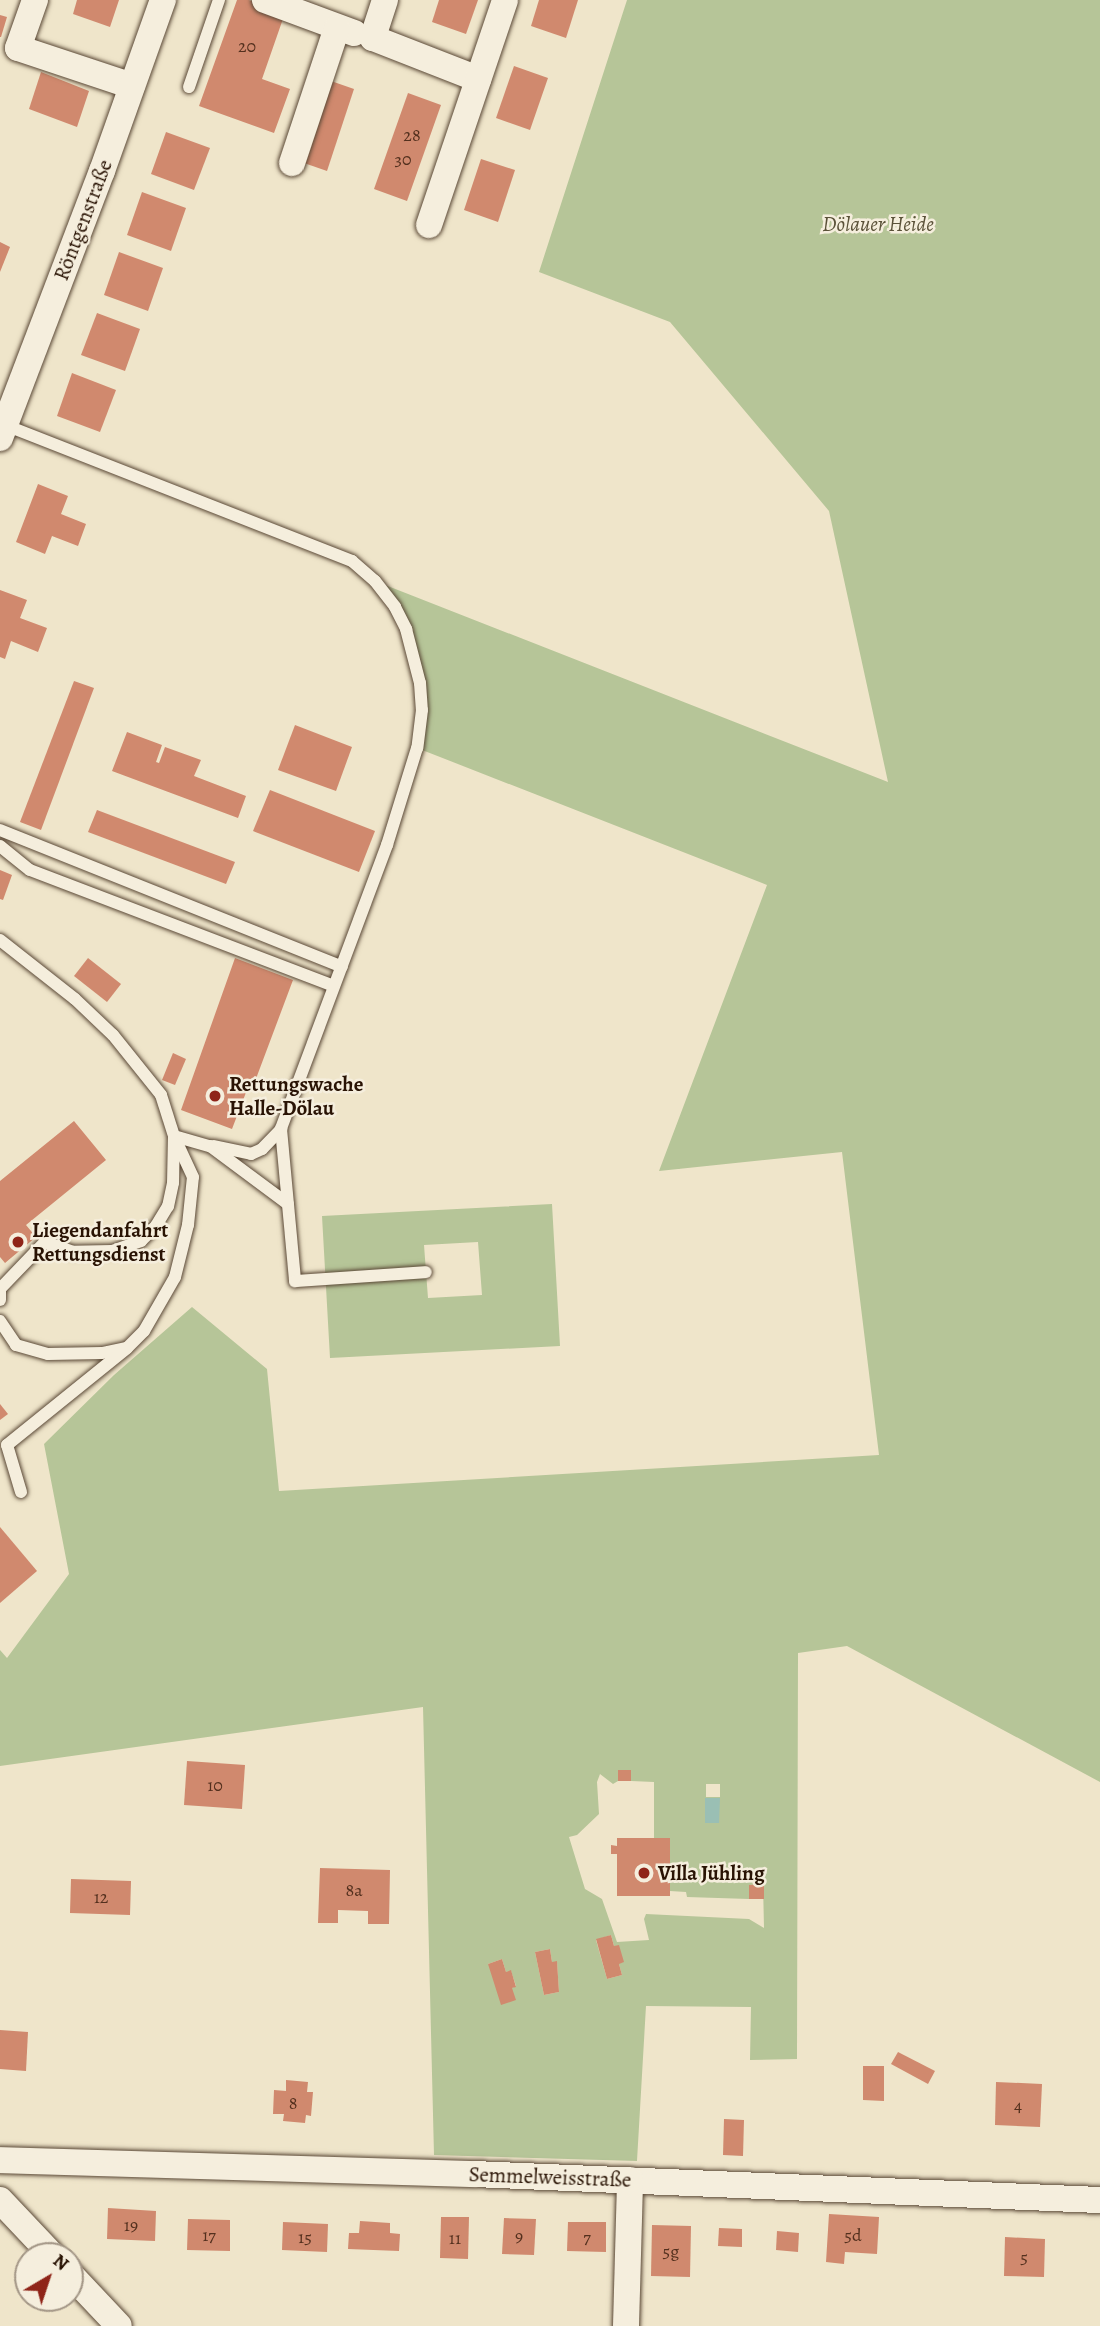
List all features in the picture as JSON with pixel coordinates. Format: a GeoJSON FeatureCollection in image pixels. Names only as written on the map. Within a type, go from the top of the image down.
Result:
{"type":"FeatureCollection","features":[{"type":"Feature","properties":{"kind":"street"},"geometry":{"type":"LineString","coordinates":[[35,0],[19,48],[132,86]]}},
{"type":"Feature","properties":{"kind":"street","name":"Röntgenstraße"},"geometry":{"type":"LineString","coordinates":[[2,428],[163,0]]}},
{"type":"Feature","properties":{"kind":"street"},"geometry":{"type":"LineString","coordinates":[[264,0],[478,79]]}},
{"type":"Feature","properties":{"kind":"street"},"geometry":{"type":"LineString","coordinates":[[373,38],[385,0]]}},
{"type":"Feature","properties":{"kind":"street"},"geometry":{"type":"LineString","coordinates":[[429,225],[505,0]]}},
{"type":"Feature","properties":{"kind":"street"},"geometry":{"type":"LineString","coordinates":[[292,163],[337,28]]}},
{"type":"Feature","properties":{"kind":"street","name":"Semmelweisstraße"},"geometry":{"type":"LineString","coordinates":[[0,2160],[630,2180],[1100,2200]]}},
{"type":"Feature","properties":{"kind":"street"},"geometry":{"type":"LineString","coordinates":[[626,2326],[630,2180]]}},
{"type":"Feature","properties":{"kind":"street"},"geometry":{"type":"LineString","coordinates":[[0,2200],[40,2242]]}},
{"type":"Feature","properties":{"kind":"street"},"geometry":{"type":"LineString","coordinates":[[84,2289],[119,2326]]}},
{"type":"Feature","properties":{"kind":"lane"},"geometry":{"type":"LineString","coordinates":[[189,87],[219,0]]}},
{"type":"Feature","properties":{"kind":"lane"},"geometry":{"type":"LineString","coordinates":[[2,428],[352,561],[375,581],[395,607],[415,655],[422,710],[417,748],[391,832],[281,1129],[262,1149],[251,1154],[174,1136]]}},
{"type":"Feature","properties":{"kind":"lane"},"geometry":{"type":"LineString","coordinates":[[0,830],[342,967]]}},
{"type":"Feature","properties":{"kind":"lane"},"geometry":{"type":"LineString","coordinates":[[30,870],[32,844]]}},
{"type":"Feature","properties":{"kind":"lane"},"geometry":{"type":"LineString","coordinates":[[0,846],[30,870],[334,985]]}},
{"type":"Feature","properties":{"kind":"lane"},"geometry":{"type":"LineString","coordinates":[[0,940],[75,999],[122,1044],[160,1095],[174,1136],[193,1177],[188,1226],[174,1277],[144,1331],[127,1348],[7,1445],[21,1492]]}},
{"type":"Feature","properties":{"kind":"lane"},"geometry":{"type":"LineString","coordinates":[[281,1129],[295,1280],[426,1272]]}},
{"type":"Feature","properties":{"kind":"lane"},"geometry":{"type":"LineString","coordinates":[[0,1300],[0,1289],[45,1242],[73,1252],[103,1253],[128,1247],[156,1226],[168,1206],[173,1183],[174,1136]]}},
{"type":"Feature","properties":{"kind":"lane"},"geometry":{"type":"LineString","coordinates":[[210,1146],[288,1204]]}},
{"type":"Feature","properties":{"kind":"lane"},"geometry":{"type":"LineString","coordinates":[[0,1321],[16,1345],[48,1354],[102,1353],[127,1348]]}},
{"type":"Feature","properties":{"kind":"green space","name":"Dölauer Heide"},"geometry":{"type":"Polygon","coordinates":[[[627,0],[1100,0],[1100,1782],[847,1646],[798,1653],[797,2059],[750,2060],[751,2007],[646,2006],[637,2161],[434,2155],[423,1707],[0,1766],[0,1650],[7,1658],[69,1574],[44,1444],[114,1375],[192,1307],[267,1369],[279,1491],[879,1455],[842,1152],[659,1171],[767,885],[417,748],[415,655],[375,581],[888,782],[829,511],[670,322],[539,272],[627,0]],[[618,1770],[618,1781],[613,1784],[600,1774],[597,1782],[599,1814],[577,1835],[569,1837],[585,1889],[602,1899],[617,1942],[649,1940],[644,1919],[646,1914],[749,1919],[764,1928],[763,1884],[750,1885],[749,1899],[687,1897],[686,1892],[670,1891],[670,1839],[654,1838],[654,1782],[631,1781],[631,1770],[618,1770]],[[706,1784],[706,1797],[720,1797],[720,1784],[706,1784]],[[611,1935],[596,1940],[607,1979],[622,1975],[611,1935]],[[550,1949],[535,1952],[544,1995],[559,1992],[557,1962],[552,1962],[550,1949]],[[502,1959],[488,1964],[512,1988],[516,1986],[511,1971],[506,1972],[502,1959]]]}},
{"type":"Feature","properties":{"kind":"green space"},"geometry":{"type":"Polygon","coordinates":[[[552,1204],[560,1346],[330,1358],[322,1216],[552,1204]],[[478,1242],[424,1245],[428,1298],[482,1295],[478,1242]]]}},
{"type":"Feature","properties":{"kind":"water"},"geometry":{"type":"Polygon","coordinates":[[[705,1798],[720,1798],[719,1823],[705,1823],[705,1798]]]}},
{"type":"Feature","properties":{"kind":"building"},"geometry":{"type":"Polygon","coordinates":[[[77,0],[119,0],[110,27],[73,14],[77,0]]]}},
{"type":"Feature","properties":{"kind":"building"},"geometry":{"type":"Polygon","coordinates":[[[237,0],[249,0],[285,13],[262,79],[290,89],[274,133],[199,106],[237,0]]]}},
{"type":"Feature","properties":{"kind":"building"},"geometry":{"type":"Polygon","coordinates":[[[439,0],[478,0],[466,34],[432,22],[439,0]]]}},
{"type":"Feature","properties":{"kind":"building"},"geometry":{"type":"Polygon","coordinates":[[[539,0],[578,0],[566,38],[531,26],[539,0]]]}},
{"type":"Feature","properties":{"kind":"building"},"geometry":{"type":"Polygon","coordinates":[[[0,15],[7,17],[1,37],[0,37],[0,15]]]}},
{"type":"Feature","properties":{"kind":"building"},"geometry":{"type":"Polygon","coordinates":[[[514,66],[548,78],[530,130],[496,118],[514,66]]]}},
{"type":"Feature","properties":{"kind":"building"},"geometry":{"type":"Polygon","coordinates":[[[41,72],[89,91],[77,127],[29,109],[41,72]]]}},
{"type":"Feature","properties":{"kind":"building"},"geometry":{"type":"Polygon","coordinates":[[[331,81],[354,89],[327,171],[304,163],[331,81]]]}},
{"type":"Feature","properties":{"kind":"building"},"geometry":{"type":"Polygon","coordinates":[[[408,93],[441,105],[407,201],[374,189],[408,93]]]}},
{"type":"Feature","properties":{"kind":"building"},"geometry":{"type":"Polygon","coordinates":[[[166,132],[210,148],[194,190],[151,174],[166,132]]]}},
{"type":"Feature","properties":{"kind":"building"},"geometry":{"type":"Polygon","coordinates":[[[481,159],[515,170],[498,222],[464,210],[481,159]]]}},
{"type":"Feature","properties":{"kind":"building"},"geometry":{"type":"Polygon","coordinates":[[[142,192],[186,208],[171,251],[127,235],[142,192]]]}},
{"type":"Feature","properties":{"kind":"building"},"geometry":{"type":"Polygon","coordinates":[[[0,242],[10,247],[0,272],[0,242]]]}},
{"type":"Feature","properties":{"kind":"building"},"geometry":{"type":"Polygon","coordinates":[[[119,252],[163,268],[148,311],[104,295],[119,252]]]}},
{"type":"Feature","properties":{"kind":"building"},"geometry":{"type":"Polygon","coordinates":[[[97,313],[140,329],[125,371],[81,355],[97,313]]]}},
{"type":"Feature","properties":{"kind":"building"},"geometry":{"type":"Polygon","coordinates":[[[72,373],[116,390],[100,432],[57,416],[72,373]]]}},
{"type":"Feature","properties":{"kind":"building"},"geometry":{"type":"Polygon","coordinates":[[[38,484],[68,496],[61,514],[86,524],[78,546],[52,536],[45,554],[16,542],[38,484]]]}},
{"type":"Feature","properties":{"kind":"building"},"geometry":{"type":"Polygon","coordinates":[[[0,590],[27,600],[20,618],[47,628],[38,652],[11,641],[5,659],[0,657],[0,590]]]}},
{"type":"Feature","properties":{"kind":"building"},"geometry":{"type":"Polygon","coordinates":[[[74,681],[94,688],[41,830],[20,822],[74,681]]]}},
{"type":"Feature","properties":{"kind":"building"},"geometry":{"type":"Polygon","coordinates":[[[295,725],[352,747],[336,791],[278,770],[295,725]]]}},
{"type":"Feature","properties":{"kind":"building"},"geometry":{"type":"Polygon","coordinates":[[[127,732],[162,745],[156,762],[159,763],[165,747],[201,760],[194,776],[246,796],[238,818],[112,771],[127,732]]]}},
{"type":"Feature","properties":{"kind":"building"},"geometry":{"type":"Polygon","coordinates":[[[270,790],[375,831],[359,872],[253,831],[270,790]]]}},
{"type":"Feature","properties":{"kind":"building"},"geometry":{"type":"Polygon","coordinates":[[[97,810],[235,862],[226,884],[88,832],[97,810]]]}},
{"type":"Feature","properties":{"kind":"building"},"geometry":{"type":"Polygon","coordinates":[[[0,870],[12,875],[3,900],[0,899],[0,870]]]}},
{"type":"Feature","properties":{"kind":"building"},"geometry":{"type":"Polygon","coordinates":[[[88,958],[121,984],[107,1002],[74,976],[88,958]]]}},
{"type":"Feature","properties":{"kind":"building"},"geometry":{"type":"Polygon","coordinates":[[[235,958],[293,980],[254,1084],[250,1082],[232,1129],[181,1110],[235,958]]]}},
{"type":"Feature","properties":{"kind":"building"},"geometry":{"type":"Polygon","coordinates":[[[173,1053],[186,1059],[175,1085],[162,1080],[173,1053]]]}},
{"type":"Feature","properties":{"kind":"building"},"geometry":{"type":"Polygon","coordinates":[[[74,1121],[106,1160],[26,1225],[36,1237],[5,1263],[0,1257],[0,1181],[74,1121]]]}},
{"type":"Feature","properties":{"kind":"building"},"geometry":{"type":"Polygon","coordinates":[[[0,1404],[8,1414],[0,1420],[0,1404]]]}},
{"type":"Feature","properties":{"kind":"building"},"geometry":{"type":"Polygon","coordinates":[[[0,1527],[37,1571],[0,1603],[0,1527]]]}},
{"type":"Feature","properties":{"kind":"building"},"geometry":{"type":"Polygon","coordinates":[[[187,1761],[245,1765],[242,1809],[184,1805],[187,1761]]]}},
{"type":"Feature","properties":{"kind":"building"},"geometry":{"type":"Polygon","coordinates":[[[618,1770],[631,1770],[631,1781],[618,1781],[618,1770]]]}},
{"type":"Feature","properties":{"kind":"building","name":"Villa Jühling"},"geometry":{"type":"Polygon","coordinates":[[[617,1838],[670,1838],[670,1896],[617,1896],[617,1854],[611,1854],[611,1845],[617,1846],[617,1838]]]}},
{"type":"Feature","properties":{"kind":"building"},"geometry":{"type":"Polygon","coordinates":[[[320,1868],[390,1870],[389,1924],[368,1924],[368,1911],[338,1910],[338,1923],[318,1923],[320,1868]]]}},
{"type":"Feature","properties":{"kind":"building"},"geometry":{"type":"Polygon","coordinates":[[[71,1879],[131,1881],[130,1915],[70,1913],[71,1879]]]}},
{"type":"Feature","properties":{"kind":"building"},"geometry":{"type":"Polygon","coordinates":[[[764,1884],[764,1899],[749,1899],[749,1885],[764,1884]]]}},
{"type":"Feature","properties":{"kind":"building"},"geometry":{"type":"Polygon","coordinates":[[[611,1935],[614,1946],[619,1945],[624,1962],[619,1964],[622,1975],[607,1979],[596,1939],[611,1935]]]}},
{"type":"Feature","properties":{"kind":"building"},"geometry":{"type":"Polygon","coordinates":[[[550,1949],[552,1962],[557,1961],[559,1992],[544,1995],[535,1952],[550,1949]]]}},
{"type":"Feature","properties":{"kind":"building"},"geometry":{"type":"Polygon","coordinates":[[[502,1959],[506,1972],[511,1970],[516,1987],[512,1988],[516,2000],[501,2005],[488,1964],[502,1959]]]}},
{"type":"Feature","properties":{"kind":"building"},"geometry":{"type":"Polygon","coordinates":[[[0,2030],[28,2032],[26,2071],[0,2069],[0,2030]]]}},
{"type":"Feature","properties":{"kind":"building"},"geometry":{"type":"Polygon","coordinates":[[[898,2052],[935,2071],[928,2084],[891,2064],[898,2052]]]}},
{"type":"Feature","properties":{"kind":"building"},"geometry":{"type":"Polygon","coordinates":[[[863,2066],[884,2066],[884,2101],[863,2100],[863,2066]]]}},
{"type":"Feature","properties":{"kind":"building"},"geometry":{"type":"Polygon","coordinates":[[[286,2080],[308,2082],[307,2092],[313,2092],[311,2116],[306,2115],[305,2123],[283,2121],[284,2114],[273,2114],[274,2090],[286,2091],[286,2080]]]}},
{"type":"Feature","properties":{"kind":"building"},"geometry":{"type":"Polygon","coordinates":[[[996,2082],[1042,2084],[1040,2127],[995,2125],[996,2082]]]}},
{"type":"Feature","properties":{"kind":"building"},"geometry":{"type":"Polygon","coordinates":[[[724,2119],[744,2120],[743,2156],[723,2155],[724,2119]]]}},
{"type":"Feature","properties":{"kind":"building"},"geometry":{"type":"Polygon","coordinates":[[[108,2208],[156,2211],[155,2241],[107,2239],[108,2208]]]}},
{"type":"Feature","properties":{"kind":"building"},"geometry":{"type":"Polygon","coordinates":[[[829,2214],[879,2217],[877,2254],[845,2252],[844,2264],[826,2262],[829,2214]]]}},
{"type":"Feature","properties":{"kind":"building"},"geometry":{"type":"Polygon","coordinates":[[[441,2217],[469,2217],[468,2259],[440,2258],[441,2217]]]}},
{"type":"Feature","properties":{"kind":"building"},"geometry":{"type":"Polygon","coordinates":[[[504,2218],[536,2219],[534,2255],[502,2254],[504,2218]]]}},
{"type":"Feature","properties":{"kind":"building"},"geometry":{"type":"Polygon","coordinates":[[[188,2219],[230,2220],[230,2251],[187,2250],[188,2219]]]}},
{"type":"Feature","properties":{"kind":"building"},"geometry":{"type":"Polygon","coordinates":[[[360,2221],[390,2223],[390,2233],[400,2234],[399,2251],[348,2249],[349,2233],[359,2233],[360,2221]]]}},
{"type":"Feature","properties":{"kind":"building"},"geometry":{"type":"Polygon","coordinates":[[[283,2222],[328,2224],[327,2252],[282,2250],[283,2222]]]}},
{"type":"Feature","properties":{"kind":"building"},"geometry":{"type":"Polygon","coordinates":[[[568,2222],[606,2222],[606,2252],[567,2251],[568,2222]]]}},
{"type":"Feature","properties":{"kind":"building"},"geometry":{"type":"Polygon","coordinates":[[[652,2225],[691,2226],[690,2277],[651,2276],[652,2225]]]}},
{"type":"Feature","properties":{"kind":"building"},"geometry":{"type":"Polygon","coordinates":[[[719,2228],[742,2229],[742,2247],[718,2246],[719,2228]]]}},
{"type":"Feature","properties":{"kind":"building"},"geometry":{"type":"Polygon","coordinates":[[[777,2231],[799,2233],[798,2252],[776,2250],[777,2231]]]}},
{"type":"Feature","properties":{"kind":"building"},"geometry":{"type":"Polygon","coordinates":[[[1005,2237],[1045,2239],[1044,2277],[1004,2276],[1005,2237]]]}},
{"type":"Feature","properties":{"kind":"place","name":"Rettungswache Halle-Dölau"},"geometry":{"type":"Point","coordinates":[215,1096]}},
{"type":"Feature","properties":{"kind":"place","name":"Liegendanfahrt Rettungsdienst"},"geometry":{"type":"Point","coordinates":[18,1242]}},
{"type":"Feature","properties":{"kind":"place","name":"Villa Jühling"},"geometry":{"type":"Point","coordinates":[644,1873]}}]}
